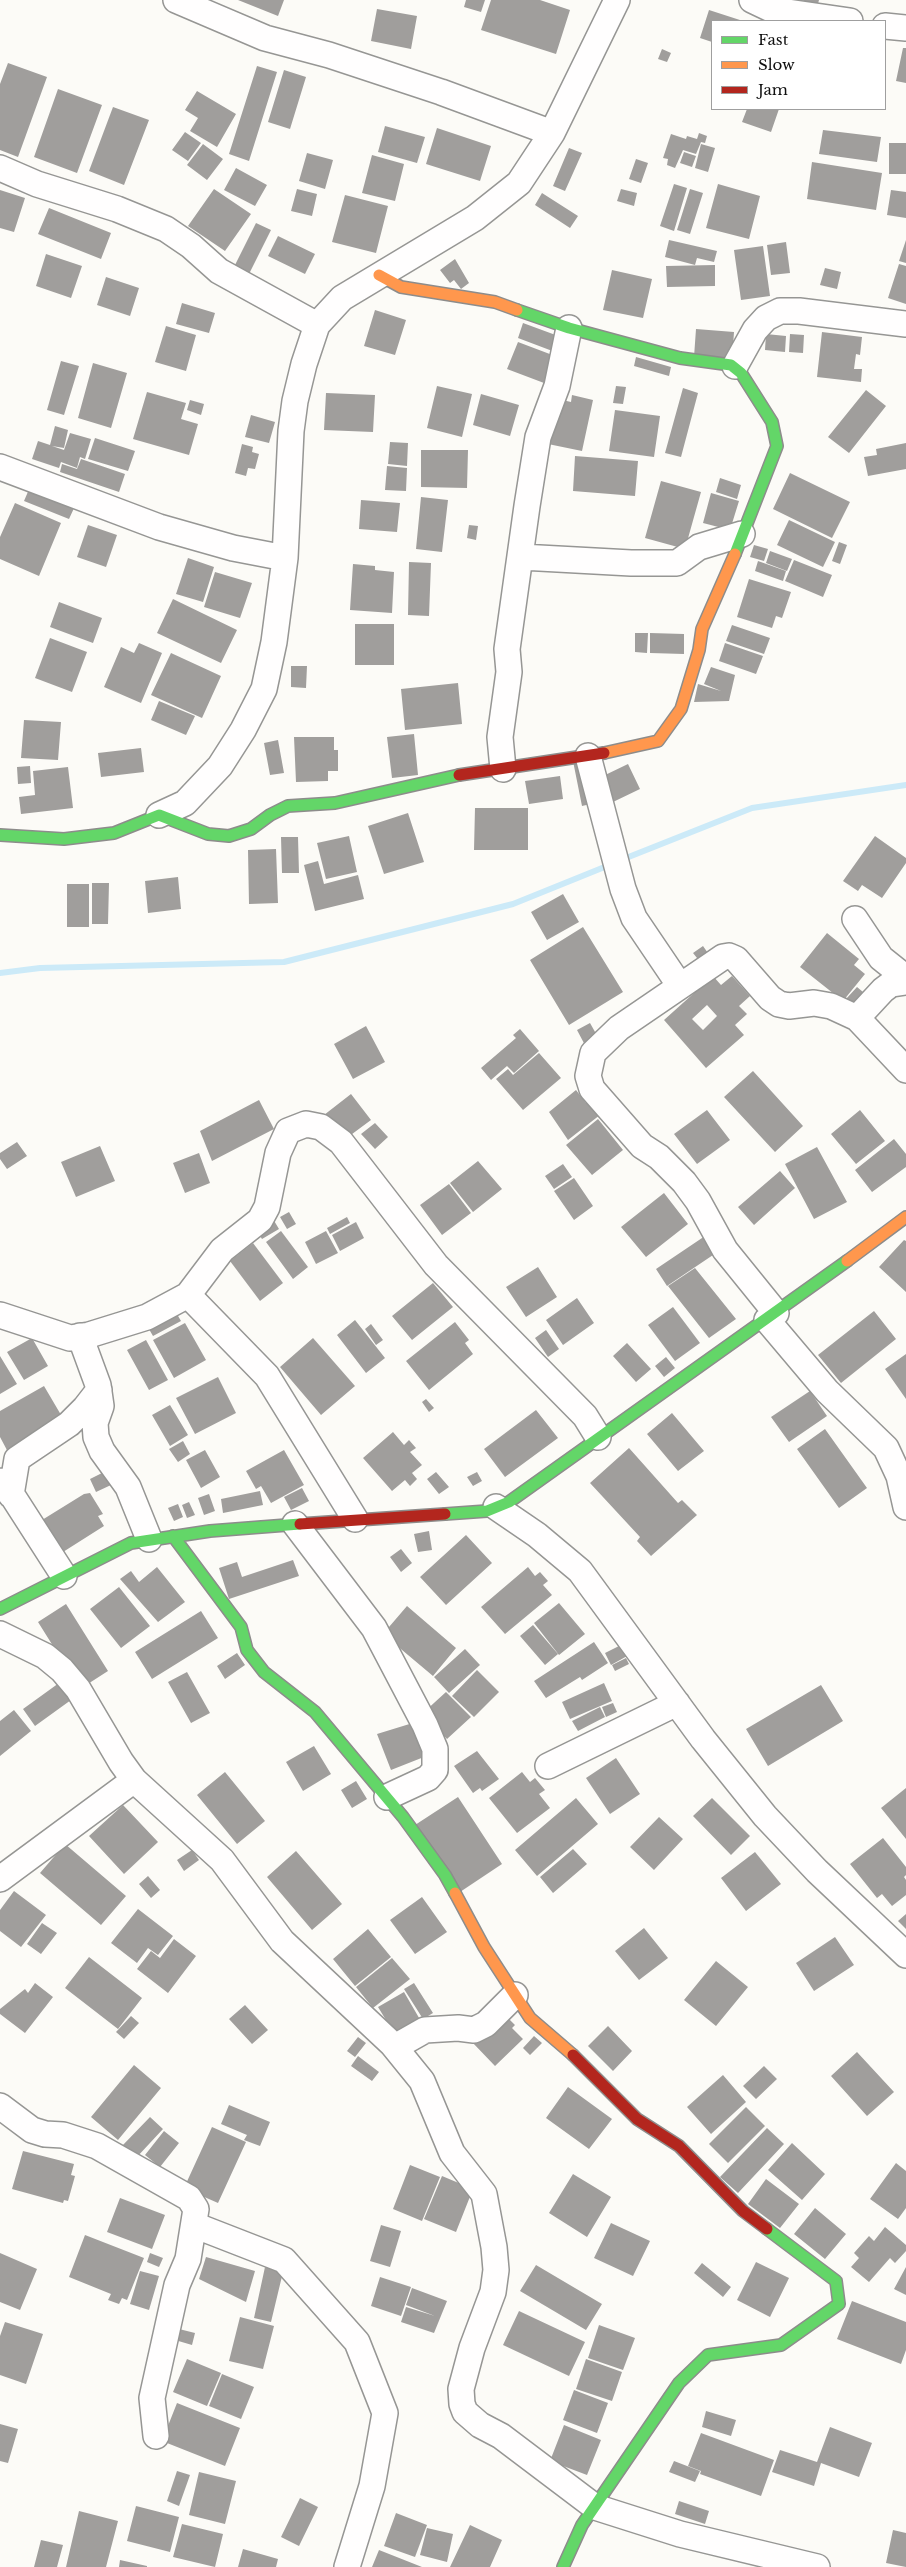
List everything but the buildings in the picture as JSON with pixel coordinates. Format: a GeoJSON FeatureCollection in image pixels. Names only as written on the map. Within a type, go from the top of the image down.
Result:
{"type":"FeatureCollection","features":[{"type":"Feature","properties":{"kind":"street"},"geometry":{"type":"LineString","coordinates":[[176,0],[265,38],[348,61],[552,133]]}},
{"type":"Feature","properties":{"kind":"street"},"geometry":{"type":"LineString","coordinates":[[0,835],[64,839],[114,834],[185,802],[220,766],[243,730],[264,690],[274,642],[284,558],[292,424],[304,364],[317,325],[342,298],[475,218],[519,183],[552,133],[617,0]]}},
{"type":"Feature","properties":{"kind":"street"},"geometry":{"type":"LineString","coordinates":[[752,0],[773,10],[843,20]]}},
{"type":"Feature","properties":{"kind":"street"},"geometry":{"type":"LineString","coordinates":[[886,26],[906,28]]}},
{"type":"Feature","properties":{"kind":"street"},"geometry":{"type":"LineString","coordinates":[[0,168],[37,184],[117,209],[166,228],[220,271],[317,325]]}},
{"type":"Feature","properties":{"kind":"street"},"geometry":{"type":"LineString","coordinates":[[159,815],[208,834],[229,836],[251,829],[270,815],[288,806],[335,803],[406,785],[503,768],[588,756],[658,741],[681,709],[699,650],[702,629],[777,446],[772,422],[735,366],[680,358],[569,328],[495,302],[410,289],[379,276]]}},
{"type":"Feature","properties":{"kind":"street"},"geometry":{"type":"LineString","coordinates":[[735,366],[755,330],[766,318],[780,311],[799,311],[906,324]]}},
{"type":"Feature","properties":{"kind":"street"},"geometry":{"type":"LineString","coordinates":[[503,768],[500,737],[509,672],[507,649],[538,437],[557,386],[569,328]]}},
{"type":"Feature","properties":{"kind":"street"},"geometry":{"type":"LineString","coordinates":[[0,467],[160,526],[233,548],[284,558]]}},
{"type":"Feature","properties":{"kind":"street"},"geometry":{"type":"LineString","coordinates":[[521,557],[631,563],[677,563],[699,546],[742,534]]}},
{"type":"Feature","properties":{"kind":"street"},"geometry":{"type":"LineString","coordinates":[[588,756],[623,889],[634,918],[680,986]]}},
{"type":"Feature","properties":{"kind":"street"},"geometry":{"type":"LineString","coordinates":[[855,919],[881,958],[906,978]]}},
{"type":"Feature","properties":{"kind":"street"},"geometry":{"type":"LineString","coordinates":[[906,1070],[857,1018],[831,1006],[814,1003],[789,1006],[779,1004],[770,998],[736,959],[729,956],[723,957],[618,1028],[593,1053],[588,1076],[592,1089],[642,1146],[659,1156],[698,1200],[725,1250],[827,1392],[886,1448],[899,1476],[906,1507]]}},
{"type":"Feature","properties":{"kind":"street"},"geometry":{"type":"LineString","coordinates":[[857,1018],[891,984],[906,982]]}},
{"type":"Feature","properties":{"kind":"street"},"geometry":{"type":"LineString","coordinates":[[0,1315],[70,1338],[147,1317],[188,1295],[222,1250],[260,1220],[267,1207],[278,1152],[288,1131],[306,1124],[322,1127],[341,1142],[363,1168],[436,1265],[579,1409],[598,1437]]}},
{"type":"Feature","properties":{"kind":"street"},"geometry":{"type":"LineString","coordinates":[[0,1609],[131,1543],[161,1538],[295,1524],[487,1511],[509,1502],[598,1437],[772,1316],[906,1218]]}},
{"type":"Feature","properties":{"kind":"street"},"geometry":{"type":"LineString","coordinates":[[188,1295],[267,1376],[355,1519]]}},
{"type":"Feature","properties":{"kind":"street"},"geometry":{"type":"LineString","coordinates":[[80,1336],[99,1390],[101,1406],[95,1423],[96,1437],[102,1451],[128,1486],[161,1538],[241,1627],[247,1650],[252,1658],[264,1672],[315,1712],[387,1797],[445,1875],[484,1947],[530,2018],[564,2046],[637,2120],[679,2146],[743,2211],[836,2281],[839,2304],[781,2346],[708,2354],[679,2382],[594,2507],[573,2542],[563,2567]]}},
{"type":"Feature","properties":{"kind":"street"},"geometry":{"type":"LineString","coordinates":[[64,1576],[6,1484],[16,1459],[68,1424],[85,1408],[99,1390]]}},
{"type":"Feature","properties":{"kind":"street"},"geometry":{"type":"LineString","coordinates":[[496,1507],[545,1541],[580,1571],[677,1703],[765,1816],[817,1871],[906,1955]]}},
{"type":"Feature","properties":{"kind":"street"},"geometry":{"type":"LineString","coordinates":[[295,1524],[374,1628],[425,1725],[435,1749],[435,1770],[428,1778],[387,1797]]}},
{"type":"Feature","properties":{"kind":"street"},"geometry":{"type":"LineString","coordinates":[[0,1634],[45,1656],[62,1670],[78,1689],[121,1762],[134,1780],[222,1860],[294,1955],[395,2047],[422,2081],[452,2153],[484,2194],[494,2247],[496,2270],[493,2292],[463,2379],[462,2404],[465,2412],[480,2425],[501,2436],[594,2507],[680,2534],[817,2567]]}},
{"type":"Feature","properties":{"kind":"street"},"geometry":{"type":"LineString","coordinates":[[548,1766],[677,1703]]}},
{"type":"Feature","properties":{"kind":"street"},"geometry":{"type":"LineString","coordinates":[[0,1879],[134,1780]]}},
{"type":"Feature","properties":{"kind":"street"},"geometry":{"type":"LineString","coordinates":[[395,2047],[425,2030],[458,2028],[474,2030],[486,2024],[515,1995]]}},
{"type":"Feature","properties":{"kind":"street"},"geometry":{"type":"LineString","coordinates":[[0,2106],[32,2130],[45,2134],[63,2135],[97,2146],[182,2193],[189,2198],[196,2209],[188,2259],[177,2285],[152,2398],[156,2436]]}},
{"type":"Feature","properties":{"kind":"street"},"geometry":{"type":"LineString","coordinates":[[194,2225],[284,2260],[357,2342],[385,2413],[372,2486],[347,2567]]}},
{"type":"Feature","properties":{"kind":"waterway"},"geometry":{"type":"LineString","coordinates":[[621,860],[752,808],[906,785]]}},
{"type":"Feature","properties":{"kind":"waterway"},"geometry":{"type":"LineString","coordinates":[[0,973],[40,968],[284,962],[513,904],[612,864]]}},
{"type":"Feature","properties":{"kind":"traffic: fast"},"geometry":{"type":"LineString","coordinates":[[517,310],[569,328],[680,358],[731,365],[741,373],[772,422],[777,446],[735,554]]}},
{"type":"Feature","properties":{"kind":"traffic: fast"},"geometry":{"type":"LineString","coordinates":[[0,835],[64,839],[114,833],[159,815],[208,834],[229,836],[251,829],[270,815],[288,806],[335,803],[459,775]]}},
{"type":"Feature","properties":{"kind":"traffic: fast"},"geometry":{"type":"LineString","coordinates":[[445,1514],[487,1511],[509,1502],[847,1261]]}},
{"type":"Feature","properties":{"kind":"traffic: fast"},"geometry":{"type":"LineString","coordinates":[[0,1609],[131,1543],[210,1531],[300,1524]]}},
{"type":"Feature","properties":{"kind":"traffic: fast"},"geometry":{"type":"LineString","coordinates":[[173,1536],[241,1627],[247,1650],[264,1672],[315,1712],[403,1817],[445,1875],[455,1893]]}},
{"type":"Feature","properties":{"kind":"traffic: fast"},"geometry":{"type":"LineString","coordinates":[[563,2567],[582,2525],[679,2383],[708,2355],[781,2345],[839,2304],[836,2281],[767,2229]]}},
{"type":"Feature","properties":{"kind":"traffic: slow"},"geometry":{"type":"LineString","coordinates":[[379,275],[401,287],[495,302],[517,310]]}},
{"type":"Feature","properties":{"kind":"traffic: slow"},"geometry":{"type":"LineString","coordinates":[[604,753],[658,741],[681,709],[699,650],[702,629],[735,554]]}},
{"type":"Feature","properties":{"kind":"traffic: slow"},"geometry":{"type":"LineString","coordinates":[[847,1261],[906,1217]]}},
{"type":"Feature","properties":{"kind":"traffic: slow"},"geometry":{"type":"LineString","coordinates":[[455,1893],[484,1947],[530,2018],[573,2055]]}},
{"type":"Feature","properties":{"kind":"traffic: jam"},"geometry":{"type":"LineString","coordinates":[[459,775],[604,753]]}},
{"type":"Feature","properties":{"kind":"traffic: jam"},"geometry":{"type":"LineString","coordinates":[[300,1524],[445,1514]]}},
{"type":"Feature","properties":{"kind":"traffic: jam"},"geometry":{"type":"LineString","coordinates":[[573,2055],[637,2119],[679,2146],[743,2211],[767,2229]]}}]}
